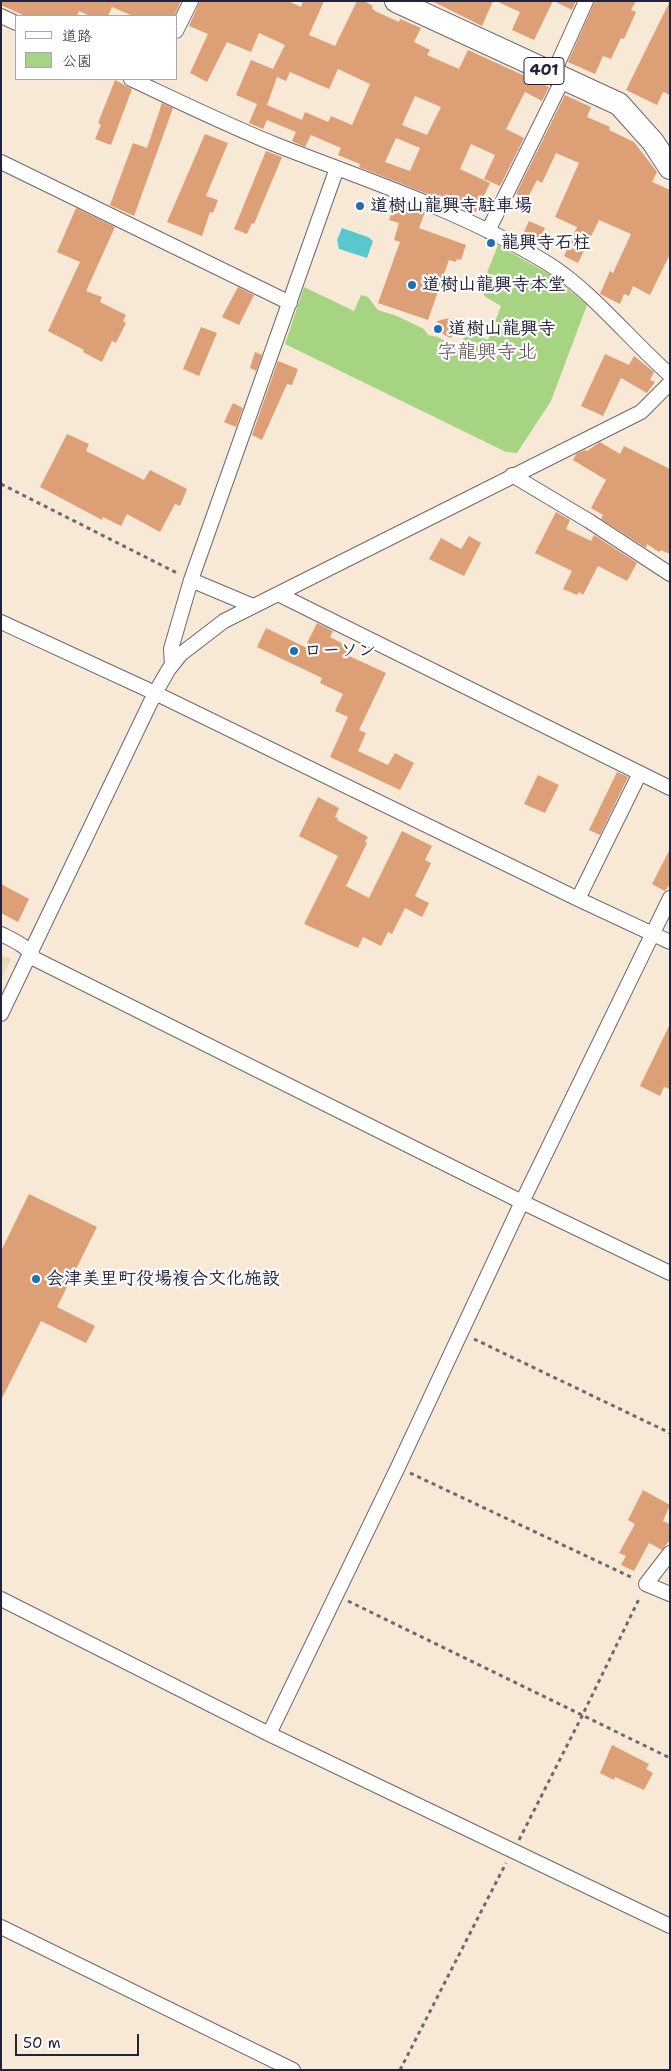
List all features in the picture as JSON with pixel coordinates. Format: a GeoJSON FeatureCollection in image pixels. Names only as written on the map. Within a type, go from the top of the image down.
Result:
{"type":"FeatureCollection","features":[{"type":"Feature","properties":{"kind":"highway","name":"401"},"geometry":{"type":"LineString","coordinates":[[396,1],[619,104],[653,142],[670,168]]}},
{"type":"Feature","properties":{"kind":"street"},"geometry":{"type":"LineString","coordinates":[[178,27],[191,1]]}},
{"type":"Feature","properties":{"kind":"street"},"geometry":{"type":"LineString","coordinates":[[488,231],[558,77],[586,1]]}},
{"type":"Feature","properties":{"kind":"street"},"geometry":{"type":"LineString","coordinates":[[1,16],[15,23]]}},
{"type":"Feature","properties":{"kind":"street"},"geometry":{"type":"LineString","coordinates":[[136,80],[151,83],[276,145],[422,202],[488,231],[548,263],[567,278],[670,375]]}},
{"type":"Feature","properties":{"kind":"street"},"geometry":{"type":"LineString","coordinates":[[1,162],[290,303]]}},
{"type":"Feature","properties":{"kind":"street"},"geometry":{"type":"LineString","coordinates":[[172,665],[171,649],[192,580],[337,168]]}},
{"type":"Feature","properties":{"kind":"street"},"geometry":{"type":"LineString","coordinates":[[1,1014],[155,693],[180,654],[224,621],[640,412],[670,383]]}},
{"type":"Feature","properties":{"kind":"street"},"geometry":{"type":"LineString","coordinates":[[512,475],[589,521],[670,574]]}},
{"type":"Feature","properties":{"kind":"street"},"geometry":{"type":"LineString","coordinates":[[192,580],[253,606]]}},
{"type":"Feature","properties":{"kind":"street"},"geometry":{"type":"LineString","coordinates":[[278,594],[670,788]]}},
{"type":"Feature","properties":{"kind":"street"},"geometry":{"type":"LineString","coordinates":[[1,622],[155,693],[670,942]]}},
{"type":"Feature","properties":{"kind":"street"},"geometry":{"type":"LineString","coordinates":[[578,899],[640,773]]}},
{"type":"Feature","properties":{"kind":"street"},"geometry":{"type":"LineString","coordinates":[[269,1734],[398,1467],[522,1202],[670,898]]}},
{"type":"Feature","properties":{"kind":"street"},"geometry":{"type":"LineString","coordinates":[[1,934],[20,943],[36,960],[522,1202],[670,1273]]}},
{"type":"Feature","properties":{"kind":"street"},"geometry":{"type":"LineString","coordinates":[[670,1553],[646,1584],[670,1594]]}},
{"type":"Feature","properties":{"kind":"street"},"geometry":{"type":"LineString","coordinates":[[1,1598],[269,1734],[670,1926]]}},
{"type":"Feature","properties":{"kind":"street"},"geometry":{"type":"LineString","coordinates":[[1,1927],[293,2070]]}},
{"type":"Feature","properties":{"kind":"path"},"geometry":{"type":"LineString","coordinates":[[1,484],[192,580]]}},
{"type":"Feature","properties":{"kind":"path"},"geometry":{"type":"LineString","coordinates":[[461,1332],[670,1433]]}},
{"type":"Feature","properties":{"kind":"path"},"geometry":{"type":"LineString","coordinates":[[398,1467],[646,1584],[582,1716],[400,2070]]}},
{"type":"Feature","properties":{"kind":"path"},"geometry":{"type":"LineString","coordinates":[[336,1596],[670,1758]]}},
{"type":"Feature","properties":{"kind":"shaded area"},"geometry":{"type":"Polygon","coordinates":[[[1,955],[11,959],[1,979],[1,955]]]}},
{"type":"Feature","properties":{"kind":"green space"},"geometry":{"type":"Polygon","coordinates":[[[498,245],[554,277],[587,305],[551,401],[517,453],[506,452],[285,344],[304,287],[354,311],[361,295],[368,297],[378,310],[397,316],[424,329],[428,335],[438,337],[457,348],[468,332],[488,340],[501,306],[484,296],[483,283],[498,245]]]}},
{"type":"Feature","properties":{"kind":"water"},"geometry":{"type":"Polygon","coordinates":[[[342,228],[368,237],[373,241],[367,258],[339,249],[337,240],[342,228]]]}},
{"type":"Feature","properties":{"kind":"building"},"geometry":{"type":"Polygon","coordinates":[[[1,1],[181,1],[174,15],[131,15],[112,7],[108,15],[88,15],[79,11],[77,15],[23,15],[1,5],[1,1]]]}},
{"type":"Feature","properties":{"kind":"building"},"geometry":{"type":"Polygon","coordinates":[[[200,1],[288,1],[301,7],[303,1],[324,1],[309,35],[335,46],[357,1],[364,1],[373,6],[372,8],[375,11],[399,22],[400,19],[421,28],[414,42],[430,50],[427,55],[459,69],[468,50],[549,87],[542,101],[525,92],[506,129],[524,138],[500,186],[484,179],[495,155],[471,144],[460,169],[490,183],[476,212],[449,199],[448,202],[359,167],[360,164],[338,155],[341,148],[311,135],[305,147],[292,141],[296,132],[267,120],[263,129],[249,123],[257,104],[236,95],[251,60],[273,69],[285,45],[259,33],[251,52],[227,42],[207,82],[190,73],[208,34],[189,26],[200,1]],[[338,69],[329,89],[290,72],[286,81],[277,77],[267,105],[302,120],[305,112],[328,122],[331,116],[352,125],[370,84],[338,69]],[[415,96],[402,125],[427,135],[441,107],[415,96]],[[396,138],[385,162],[410,171],[420,148],[396,138]]]}},
{"type":"Feature","properties":{"kind":"building"},"geometry":{"type":"Polygon","coordinates":[[[432,1],[493,1],[482,26],[432,1]]]}},
{"type":"Feature","properties":{"kind":"building"},"geometry":{"type":"Polygon","coordinates":[[[496,1],[553,1],[534,40],[512,30],[520,12],[496,1]]]}},
{"type":"Feature","properties":{"kind":"building"},"geometry":{"type":"Polygon","coordinates":[[[554,1],[576,1],[572,10],[554,1]]]}},
{"type":"Feature","properties":{"kind":"building"},"geometry":{"type":"Polygon","coordinates":[[[595,1],[636,1],[631,10],[636,12],[624,39],[621,38],[611,59],[603,56],[595,74],[568,62],[595,1]]]}},
{"type":"Feature","properties":{"kind":"building"},"geometry":{"type":"Polygon","coordinates":[[[670,1],[670,95],[663,92],[657,105],[626,90],[670,1]]]}},
{"type":"Feature","properties":{"kind":"building"},"geometry":{"type":"Polygon","coordinates":[[[115,80],[132,89],[111,145],[95,139],[101,125],[98,123],[115,80]]]}},
{"type":"Feature","properties":{"kind":"building"},"geometry":{"type":"Polygon","coordinates":[[[565,95],[591,107],[587,117],[610,127],[609,130],[634,142],[657,172],[652,182],[670,190],[670,254],[650,295],[633,286],[629,296],[624,294],[620,304],[600,294],[610,271],[613,273],[631,234],[599,220],[578,263],[564,256],[577,227],[555,217],[579,163],[556,153],[542,183],[537,180],[527,199],[516,194],[565,95]]]}},
{"type":"Feature","properties":{"kind":"building"},"geometry":{"type":"Polygon","coordinates":[[[162,103],[173,108],[134,216],[110,205],[133,143],[147,148],[162,103]]]}},
{"type":"Feature","properties":{"kind":"building"},"geometry":{"type":"Polygon","coordinates":[[[205,134],[228,143],[206,196],[218,200],[213,213],[210,212],[202,236],[167,222],[205,134]]]}},
{"type":"Feature","properties":{"kind":"building"},"geometry":{"type":"Polygon","coordinates":[[[266,151],[282,157],[254,224],[252,223],[247,234],[234,229],[266,151]]]}},
{"type":"Feature","properties":{"kind":"building","name":"道樹山龍興寺本堂"},"geometry":{"type":"Polygon","coordinates":[[[396,200],[425,212],[419,228],[466,245],[461,260],[457,259],[456,262],[449,260],[428,320],[378,303],[400,242],[394,240],[399,223],[389,220],[396,200]]]}},
{"type":"Feature","properties":{"kind":"building"},"geometry":{"type":"Polygon","coordinates":[[[76,208],[115,227],[86,291],[102,297],[100,302],[126,315],[123,321],[126,323],[116,343],[112,341],[102,362],[48,331],[80,262],[57,252],[76,208]]]}},
{"type":"Feature","properties":{"kind":"building"},"geometry":{"type":"Polygon","coordinates":[[[529,221],[545,228],[538,242],[523,234],[529,221]]]}},
{"type":"Feature","properties":{"kind":"building"},"geometry":{"type":"Polygon","coordinates":[[[238,287],[254,295],[239,325],[222,317],[238,287]]]}},
{"type":"Feature","properties":{"kind":"building"},"geometry":{"type":"Polygon","coordinates":[[[449,318],[454,319],[460,324],[458,332],[450,338],[441,333],[437,321],[449,318]]]}},
{"type":"Feature","properties":{"kind":"building"},"geometry":{"type":"Polygon","coordinates":[[[201,327],[217,333],[199,376],[183,369],[201,327]]]}},
{"type":"Feature","properties":{"kind":"building"},"geometry":{"type":"Polygon","coordinates":[[[255,352],[262,355],[256,371],[250,368],[255,352]]]}},
{"type":"Feature","properties":{"kind":"building"},"geometry":{"type":"Polygon","coordinates":[[[605,354],[629,365],[634,356],[654,372],[650,380],[655,382],[647,393],[621,378],[603,416],[581,406],[605,354]]]}},
{"type":"Feature","properties":{"kind":"building"},"geometry":{"type":"Polygon","coordinates":[[[278,361],[298,369],[292,385],[287,384],[262,440],[252,435],[278,361]]]}},
{"type":"Feature","properties":{"kind":"building"},"geometry":{"type":"Polygon","coordinates":[[[233,403],[243,408],[236,427],[224,422],[233,403]]]}},
{"type":"Feature","properties":{"kind":"building"},"geometry":{"type":"Polygon","coordinates":[[[67,434],[89,444],[86,451],[144,480],[150,470],[187,489],[180,506],[175,504],[160,532],[127,514],[121,526],[103,517],[102,520],[40,487],[67,434]]]}},
{"type":"Feature","properties":{"kind":"building"},"geometry":{"type":"Polygon","coordinates":[[[600,442],[620,454],[624,446],[670,469],[670,554],[661,550],[659,552],[647,544],[646,548],[601,519],[603,515],[591,508],[606,480],[573,460],[576,454],[587,451],[600,442]]]}},
{"type":"Feature","properties":{"kind":"building"},"geometry":{"type":"Polygon","coordinates":[[[556,512],[570,520],[566,529],[591,541],[594,535],[637,563],[627,581],[598,566],[583,595],[579,592],[577,595],[563,589],[572,571],[535,553],[556,512]]]}},
{"type":"Feature","properties":{"kind":"building"},"geometry":{"type":"Polygon","coordinates":[[[469,536],[481,543],[464,576],[429,559],[441,538],[461,549],[469,536]]]}},
{"type":"Feature","properties":{"kind":"building"},"geometry":{"type":"Polygon","coordinates":[[[317,623],[333,631],[330,637],[351,648],[347,655],[386,673],[359,730],[366,733],[358,751],[388,765],[395,753],[414,763],[400,790],[330,757],[348,717],[335,711],[343,694],[320,683],[322,678],[257,647],[266,628],[305,647],[317,623]]]}},
{"type":"Feature","properties":{"kind":"building"},"geometry":{"type":"Polygon","coordinates":[[[617,772],[628,777],[600,835],[589,830],[617,772]]]}},
{"type":"Feature","properties":{"kind":"building"},"geometry":{"type":"Polygon","coordinates":[[[538,775],[559,785],[545,813],[524,804],[538,775]]]}},
{"type":"Feature","properties":{"kind":"building"},"geometry":{"type":"Polygon","coordinates":[[[318,797],[339,808],[335,817],[338,818],[337,820],[368,837],[365,842],[367,843],[346,886],[369,898],[402,831],[432,846],[425,860],[431,863],[415,896],[429,903],[422,917],[405,908],[392,934],[388,932],[381,946],[363,937],[358,948],[304,924],[338,856],[299,836],[318,797]]]}},
{"type":"Feature","properties":{"kind":"building"},"geometry":{"type":"Polygon","coordinates":[[[670,849],[670,884],[665,891],[652,884],[670,849]]]}},
{"type":"Feature","properties":{"kind":"building"},"geometry":{"type":"Polygon","coordinates":[[[1,884],[29,899],[18,922],[1,913],[1,884]]]}},
{"type":"Feature","properties":{"kind":"building"},"geometry":{"type":"Polygon","coordinates":[[[670,1024],[670,1089],[664,1087],[660,1096],[640,1086],[670,1024]]]}},
{"type":"Feature","properties":{"kind":"building","name":"会津美里町役場複合文化施設"},"geometry":{"type":"Polygon","coordinates":[[[29,1194],[97,1227],[57,1307],[95,1326],[86,1343],[41,1321],[1,1400],[1,1251],[29,1194]]]}},
{"type":"Feature","properties":{"kind":"building"},"geometry":{"type":"Polygon","coordinates":[[[643,1490],[670,1505],[663,1521],[670,1524],[670,1540],[662,1550],[649,1543],[634,1571],[621,1565],[626,1556],[619,1553],[635,1524],[628,1520],[643,1490]]]}},
{"type":"Feature","properties":{"kind":"building"},"geometry":{"type":"Polygon","coordinates":[[[612,1745],[649,1764],[646,1769],[653,1773],[644,1790],[615,1777],[614,1780],[600,1773],[612,1745]]]}},
{"type":"Feature","properties":{"kind":"place","name":"道樹山龍興寺駐車場"},"geometry":{"type":"Point","coordinates":[360,206]}},
{"type":"Feature","properties":{"kind":"place","name":"龍興寺石柱"},"geometry":{"type":"Point","coordinates":[491,243]}},
{"type":"Feature","properties":{"kind":"place","name":"道樹山龍興寺本堂"},"geometry":{"type":"Point","coordinates":[412,285]}},
{"type":"Feature","properties":{"kind":"place","name":"道樹山龍興寺"},"geometry":{"type":"Point","coordinates":[438,329]}},
{"type":"Feature","properties":{"kind":"place","name":"ローソン"},"geometry":{"type":"Point","coordinates":[294,651]}},
{"type":"Feature","properties":{"kind":"place","name":"会津美里町役場複合文化施設"},"geometry":{"type":"Point","coordinates":[36,1279]}},
{"type":"Feature","properties":{"kind":"district","name":"字龍興寺北"},"geometry":{"type":"Point","coordinates":[487,353]}}]}
